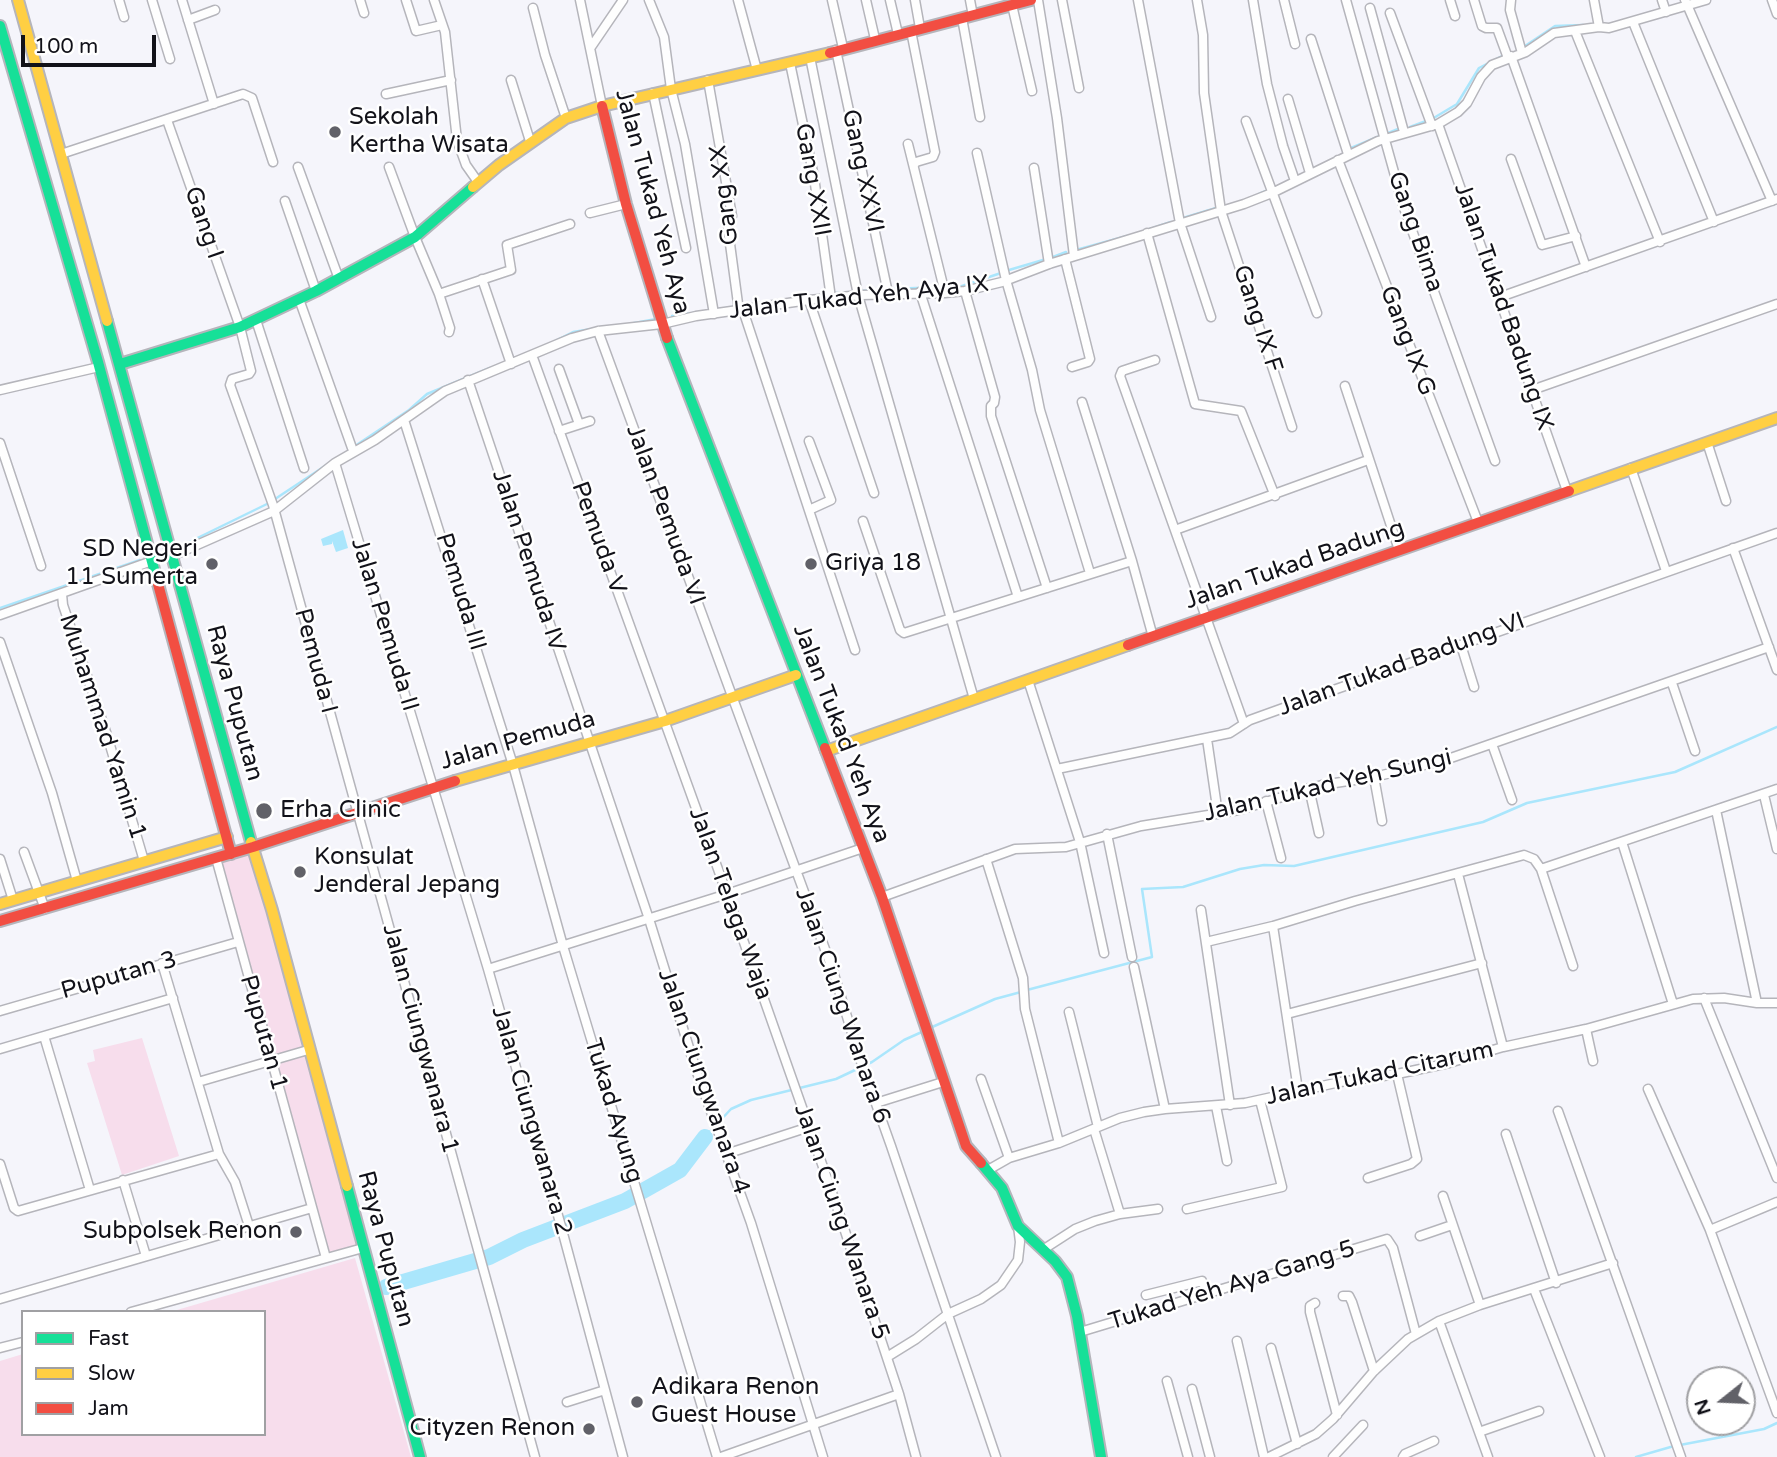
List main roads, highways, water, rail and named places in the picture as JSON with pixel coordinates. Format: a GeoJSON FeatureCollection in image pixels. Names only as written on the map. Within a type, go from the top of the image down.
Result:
{"type":"FeatureCollection","features":[{"type":"Feature","properties":{"kind":"water"},"geometry":{"type":"Polygon","coordinates":[[[343,530],[348,548],[336,552],[332,541],[332,544],[323,546],[321,539],[343,530]]]}},
{"type":"Feature","properties":{"kind":"waterway"},"geometry":{"type":"LineString","coordinates":[[1522,48],[1555,26],[1583,25]]}},
{"type":"Feature","properties":{"kind":"waterway"},"geometry":{"type":"LineString","coordinates":[[1432,119],[1457,104],[1479,68],[1504,55]]}},
{"type":"Feature","properties":{"kind":"waterway"},"geometry":{"type":"LineString","coordinates":[[1410,127],[1426,121]]}},
{"type":"Feature","properties":{"kind":"waterway"},"geometry":{"type":"LineString","coordinates":[[1386,134],[1398,129]]}},
{"type":"Feature","properties":{"kind":"waterway"},"geometry":{"type":"LineString","coordinates":[[1351,148],[1380,136]]}},
{"type":"Feature","properties":{"kind":"waterway"},"geometry":{"type":"LineString","coordinates":[[1259,194],[1266,191]]}},
{"type":"Feature","properties":{"kind":"waterway"},"geometry":{"type":"LineString","coordinates":[[1183,218],[1216,208]]}},
{"type":"Feature","properties":{"kind":"waterway"},"geometry":{"type":"LineString","coordinates":[[1147,230],[1171,222]]}},
{"type":"Feature","properties":{"kind":"waterway"},"geometry":{"type":"LineString","coordinates":[[1076,250],[1127,236]]}},
{"type":"Feature","properties":{"kind":"waterway"},"geometry":{"type":"LineString","coordinates":[[1053,257],[1066,252]]}},
{"type":"Feature","properties":{"kind":"waterway"},"geometry":{"type":"LineString","coordinates":[[1009,270],[1043,260]]}},
{"type":"Feature","properties":{"kind":"waterway"},"geometry":{"type":"LineString","coordinates":[[948,287],[959,287],[1001,273]]}},
{"type":"Feature","properties":{"kind":"waterway"},"geometry":{"type":"LineString","coordinates":[[892,289],[939,287]]}},
{"type":"Feature","properties":{"kind":"waterway"},"geometry":{"type":"LineString","coordinates":[[860,291],[885,290]]}},
{"type":"Feature","properties":{"kind":"waterway"},"geometry":{"type":"LineString","coordinates":[[836,293],[854,292]]}},
{"type":"Feature","properties":{"kind":"waterway"},"geometry":{"type":"LineString","coordinates":[[746,305],[829,294]]}},
{"type":"Feature","properties":{"kind":"waterway"},"geometry":{"type":"LineString","coordinates":[[719,309],[733,307]]}},
{"type":"Feature","properties":{"kind":"waterway"},"geometry":{"type":"LineString","coordinates":[[672,316],[693,313]]}},
{"type":"Feature","properties":{"kind":"waterway"},"geometry":{"type":"LineString","coordinates":[[629,324],[656,319]]}},
{"type":"Feature","properties":{"kind":"waterway"},"geometry":{"type":"LineString","coordinates":[[555,341],[573,332],[598,328]]}},
{"type":"Feature","properties":{"kind":"waterway"},"geometry":{"type":"LineString","coordinates":[[355,446],[409,410],[427,394],[490,368]]}},
{"type":"Feature","properties":{"kind":"waterway"},"geometry":{"type":"LineString","coordinates":[[179,547],[269,503],[331,462]]}},
{"type":"Feature","properties":{"kind":"waterway"},"geometry":{"type":"LineString","coordinates":[[0,608],[140,560]]}},
{"type":"Feature","properties":{"kind":"waterway"},"geometry":{"type":"LineString","coordinates":[[1027,990],[1152,957],[1142,889],[1183,887],[1240,869],[1264,865],[1294,866],[1483,822],[1527,803],[1675,772],[1777,727]]}},
{"type":"Feature","properties":{"kind":"waterway"},"geometry":{"type":"LineString","coordinates":[[930,1028],[995,999],[1021,992]]}},
{"type":"Feature","properties":{"kind":"waterway"},"geometry":{"type":"LineString","coordinates":[[705,1137],[731,1109],[751,1100],[836,1079],[872,1062],[904,1040],[924,1031]]}},
{"type":"Feature","properties":{"kind":"waterway"},"geometry":{"type":"LineString","coordinates":[[386,1287],[489,1257],[523,1240],[625,1201],[680,1170],[705,1137]]}},
{"type":"Feature","properties":{"kind":"waterway"},"geometry":{"type":"LineString","coordinates":[[1680,1445],[1764,1429],[1777,1423]]}},
{"type":"Feature","properties":{"kind":"waterway"},"geometry":{"type":"LineString","coordinates":[[1636,1457],[1674,1446]]}},
{"type":"Feature","properties":{"kind":"place","name":"Sekolah Kertha Wisata"},"geometry":{"type":"Point","coordinates":[335,132]}},
{"type":"Feature","properties":{"kind":"place","name":"SD Negeri 11 Sumerta"},"geometry":{"type":"Point","coordinates":[212,564]}},
{"type":"Feature","properties":{"kind":"place","name":"Griya 18"},"geometry":{"type":"Point","coordinates":[811,564]}},
{"type":"Feature","properties":{"kind":"place","name":"Erha Clinic"},"geometry":{"type":"Point","coordinates":[264,811]}},
{"type":"Feature","properties":{"kind":"place","name":"Konsulat Jenderal Jepang"},"geometry":{"type":"Point","coordinates":[300,872]}},
{"type":"Feature","properties":{"kind":"place","name":"Subpolsek Renon"},"geometry":{"type":"Point","coordinates":[296,1232]}},
{"type":"Feature","properties":{"kind":"place","name":"Adikara Renon Guest House"},"geometry":{"type":"Point","coordinates":[637,1402]}},
{"type":"Feature","properties":{"kind":"place","name":"Cityzen Renon"},"geometry":{"type":"Point","coordinates":[589,1429]}}]}
